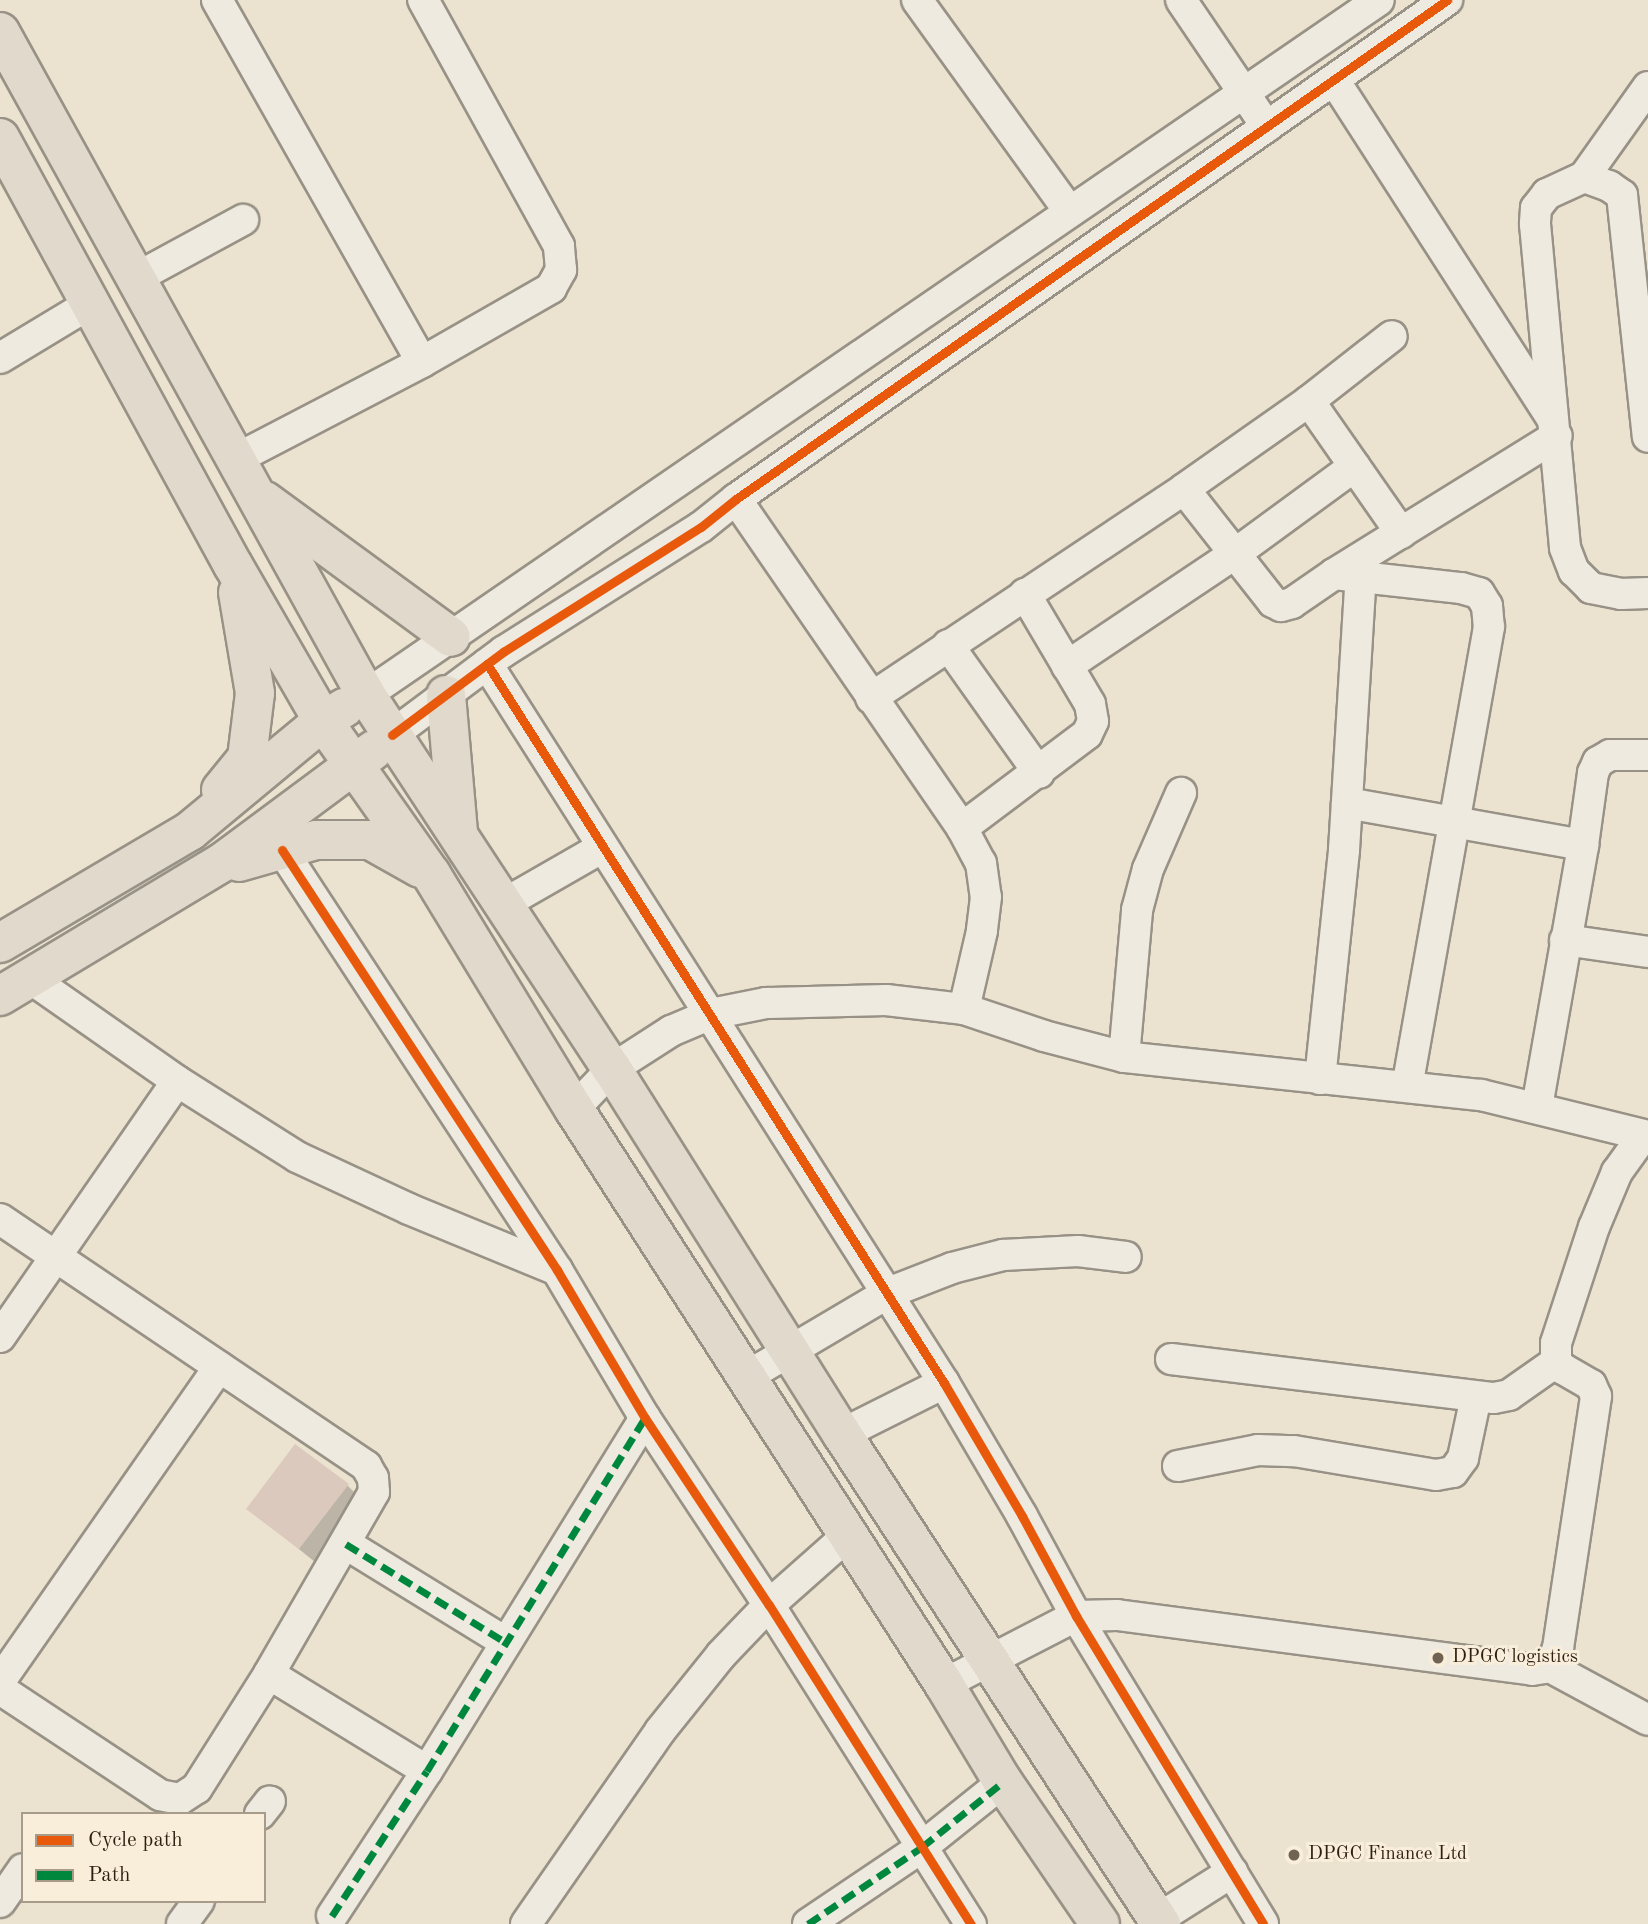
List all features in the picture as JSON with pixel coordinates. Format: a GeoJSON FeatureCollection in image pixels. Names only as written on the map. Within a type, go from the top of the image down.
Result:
{"type":"FeatureCollection","features":[{"type":"Feature","properties":{"kind":"main road"},"geometry":{"type":"LineString","coordinates":[[4,50],[136,278],[366,695],[612,1069],[842,1434],[1160,1921]]}},
{"type":"Feature","properties":{"kind":"main road"},"geometry":{"type":"LineString","coordinates":[[0,138],[233,565],[323,721],[431,874],[574,1109],[944,1684],[1003,1782],[1100,1924]]}},
{"type":"Feature","properties":{"kind":"main road"},"geometry":{"type":"LineString","coordinates":[[255,493],[450,637]]}},
{"type":"Feature","properties":{"kind":"main road"},"geometry":{"type":"LineString","coordinates":[[190,831],[247,758],[255,693],[233,565]]}},
{"type":"Feature","properties":{"kind":"main road"},"geometry":{"type":"LineString","coordinates":[[0,943],[190,831],[323,721],[366,695]]}},
{"type":"Feature","properties":{"kind":"main road"},"geometry":{"type":"LineString","coordinates":[[446,695],[458,838]]}},
{"type":"Feature","properties":{"kind":"main road"},"geometry":{"type":"LineString","coordinates":[[15,987],[209,871],[354,766],[392,735]]}},
{"type":"Feature","properties":{"kind":"main road"},"geometry":{"type":"LineString","coordinates":[[209,871],[316,840],[370,840],[431,874]]}},
{"type":"Feature","properties":{"kind":"street"},"geometry":{"type":"LineString","coordinates":[[217,0],[422,362]]}},
{"type":"Feature","properties":{"kind":"street"},"geometry":{"type":"LineString","coordinates":[[236,460],[422,362],[551,288],[561,270],[559,246],[423,0]]}},
{"type":"Feature","properties":{"kind":"street"},"geometry":{"type":"LineString","coordinates":[[917,0],[1070,212]]}},
{"type":"Feature","properties":{"kind":"street"},"geometry":{"type":"LineString","coordinates":[[366,695],[1379,0]]}},
{"type":"Feature","properties":{"kind":"street"},"geometry":{"type":"LineString","coordinates":[[392,735],[488,664],[701,527],[736,499],[1447,0]]}},
{"type":"Feature","properties":{"kind":"street"},"geometry":{"type":"LineString","coordinates":[[1193,4],[1243,93],[1267,127]]}},
{"type":"Feature","properties":{"kind":"street"},"geometry":{"type":"LineString","coordinates":[[1334,80],[1556,430]]}},
{"type":"Feature","properties":{"kind":"street"},"geometry":{"type":"LineString","coordinates":[[1648,87],[1584,177],[1547,194],[1536,208],[1565,548],[1574,571],[1591,588],[1621,594],[1648,593]]}},
{"type":"Feature","properties":{"kind":"street"},"geometry":{"type":"LineString","coordinates":[[1584,177],[1608,186],[1622,195],[1646,375],[1648,426]]}},
{"type":"Feature","properties":{"kind":"street"},"geometry":{"type":"LineString","coordinates":[[136,278],[243,220]]}},
{"type":"Feature","properties":{"kind":"street"},"geometry":{"type":"LineString","coordinates":[[0,358],[91,303]]}},
{"type":"Feature","properties":{"kind":"street"},"geometry":{"type":"LineString","coordinates":[[871,698],[1184,489],[1309,401],[1392,336]]}},
{"type":"Feature","properties":{"kind":"street"},"geometry":{"type":"LineString","coordinates":[[1309,401],[1401,533]]}},
{"type":"Feature","properties":{"kind":"street"},"geometry":{"type":"LineString","coordinates":[[1184,489],[1273,602],[1281,606],[1347,575],[1401,533],[1556,430]]}},
{"type":"Feature","properties":{"kind":"street"},"geometry":{"type":"LineString","coordinates":[[1067,666],[1236,553],[1355,466]]}},
{"type":"Feature","properties":{"kind":"street"},"geometry":{"type":"LineString","coordinates":[[736,499],[962,828],[981,863],[986,897],[982,931],[964,1009]]}},
{"type":"Feature","properties":{"kind":"street"},"geometry":{"type":"LineString","coordinates":[[1320,1079],[1347,803],[1347,575]]}},
{"type":"Feature","properties":{"kind":"street"},"geometry":{"type":"LineString","coordinates":[[1347,575],[1461,588],[1479,593],[1488,606],[1489,628],[1408,1086]]}},
{"type":"Feature","properties":{"kind":"street"},"geometry":{"type":"LineString","coordinates":[[962,828],[1039,773],[1087,734],[1093,721],[1090,704],[1025,594]]}},
{"type":"Feature","properties":{"kind":"street"},"geometry":{"type":"LineString","coordinates":[[948,645],[1039,773]]}},
{"type":"Feature","properties":{"kind":"street"},"geometry":{"type":"LineString","coordinates":[[488,664],[601,848],[711,1014],[944,1383],[1022,1516],[1076,1616],[1263,1924]]}},
{"type":"Feature","properties":{"kind":"street"},"geometry":{"type":"LineString","coordinates":[[1537,1107],[1593,773],[1598,762],[1610,755],[1648,755]]}},
{"type":"Feature","properties":{"kind":"street"},"geometry":{"type":"LineString","coordinates":[[1124,1057],[1137,909],[1148,869],[1181,793]]}},
{"type":"Feature","properties":{"kind":"street"},"geometry":{"type":"LineString","coordinates":[[1347,803],[1583,845]]}},
{"type":"Feature","properties":{"kind":"street"},"geometry":{"type":"LineString","coordinates":[[502,905],[601,848]]}},
{"type":"Feature","properties":{"kind":"street"},"geometry":{"type":"LineString","coordinates":[[282,850],[556,1270],[645,1418],[769,1605],[971,1924]]}},
{"type":"Feature","properties":{"kind":"street"},"geometry":{"type":"LineString","coordinates":[[1565,940],[1648,952]]}},
{"type":"Feature","properties":{"kind":"street"},"geometry":{"type":"LineString","coordinates":[[15,987],[177,1081],[297,1157],[409,1209],[556,1270]]}},
{"type":"Feature","properties":{"kind":"street"},"geometry":{"type":"LineString","coordinates":[[574,1109],[612,1069],[671,1031],[711,1014],[766,1003],[886,1000],[964,1009],[1044,1036],[1124,1057],[1408,1086],[1537,1107],[1646,1136],[1618,1172],[1594,1227],[1556,1342],[1556,1362],[1563,1370],[1591,1385],[1595,1396],[1558,1648],[1550,1667]]}},
{"type":"Feature","properties":{"kind":"street"},"geometry":{"type":"LineString","coordinates":[[0,1337],[177,1081]]}},
{"type":"Feature","properties":{"kind":"street"},"geometry":{"type":"LineString","coordinates":[[0,1219],[366,1466],[373,1478],[374,1492],[269,1674],[197,1788],[180,1799],[160,1795],[0,1689]]}},
{"type":"Feature","properties":{"kind":"street"},"geometry":{"type":"LineString","coordinates":[[746,1377],[888,1293],[952,1268],[1003,1255],[1078,1251],[1126,1257]]}},
{"type":"Feature","properties":{"kind":"street"},"geometry":{"type":"LineString","coordinates":[[1171,1359],[1476,1397],[1509,1395],[1556,1362]]}},
{"type":"Feature","properties":{"kind":"street"},"geometry":{"type":"LineString","coordinates":[[0,1681],[219,1367]]}},
{"type":"Feature","properties":{"kind":"street"},"geometry":{"type":"LineString","coordinates":[[842,1434],[944,1383]]}},
{"type":"Feature","properties":{"kind":"street"},"geometry":{"type":"LineString","coordinates":[[1178,1466],[1258,1450],[1294,1451],[1436,1475],[1453,1472],[1463,1458],[1476,1397]]}},
{"type":"Feature","properties":{"kind":"street"},"geometry":{"type":"LineString","coordinates":[[332,1916],[427,1771],[645,1418]]}},
{"type":"Feature","properties":{"kind":"street"},"geometry":{"type":"LineString","coordinates":[[526,1924],[660,1731],[721,1655],[769,1605],[848,1535]]}},
{"type":"Feature","properties":{"kind":"street"},"geometry":{"type":"LineString","coordinates":[[346,1544],[505,1642]]}},
{"type":"Feature","properties":{"kind":"street"},"geometry":{"type":"LineString","coordinates":[[944,1684],[1076,1616],[1117,1615],[1532,1670],[1550,1667],[1648,1720]]}},
{"type":"Feature","properties":{"kind":"street"},"geometry":{"type":"LineString","coordinates":[[269,1674],[427,1771]]}},
{"type":"Feature","properties":{"kind":"street"},"geometry":{"type":"LineString","coordinates":[[808,1924],[922,1847],[1003,1782]]}},
{"type":"Feature","properties":{"kind":"street"},"geometry":{"type":"LineString","coordinates":[[0,1902],[21,1872]]}},
{"type":"Feature","properties":{"kind":"street"},"geometry":{"type":"LineString","coordinates":[[1160,1921],[1232,1872]]}},
{"type":"Feature","properties":{"kind":"street"},"geometry":{"type":"LineString","coordinates":[[182,1924],[198,1903]]}},
{"type":"Feature","properties":{"kind":"building"},"geometry":{"type":"Polygon","coordinates":[[[295,1444],[349,1484],[299,1549],[246,1509],[295,1444]]]}},
{"type":"Feature","properties":{"kind":"marked path"},"geometry":{"type":"LineString","coordinates":[[332,1916],[427,1771],[645,1418]]}},
{"type":"Feature","properties":{"kind":"marked path"},"geometry":{"type":"LineString","coordinates":[[346,1544],[505,1642]]}},
{"type":"Feature","properties":{"kind":"marked path"},"geometry":{"type":"LineString","coordinates":[[808,1924],[922,1847],[1003,1782]]}},
{"type":"Feature","properties":{"kind":"cycle path"},"geometry":{"type":"LineString","coordinates":[[392,735],[503,652],[701,527],[736,499],[1447,0]]}},
{"type":"Feature","properties":{"kind":"cycle path"},"geometry":{"type":"LineString","coordinates":[[487,664],[944,1383],[1022,1516],[1076,1616],[1263,1924]]}},
{"type":"Feature","properties":{"kind":"cycle path"},"geometry":{"type":"LineString","coordinates":[[282,850],[557,1270],[645,1418],[769,1605],[971,1924]]}},
{"type":"Feature","properties":{"kind":"place","name":"DPGC logistics"},"geometry":{"type":"Point","coordinates":[1438,1658]}},
{"type":"Feature","properties":{"kind":"place","name":"DPGC Finance Ltd"},"geometry":{"type":"Point","coordinates":[1294,1855]}}]}
